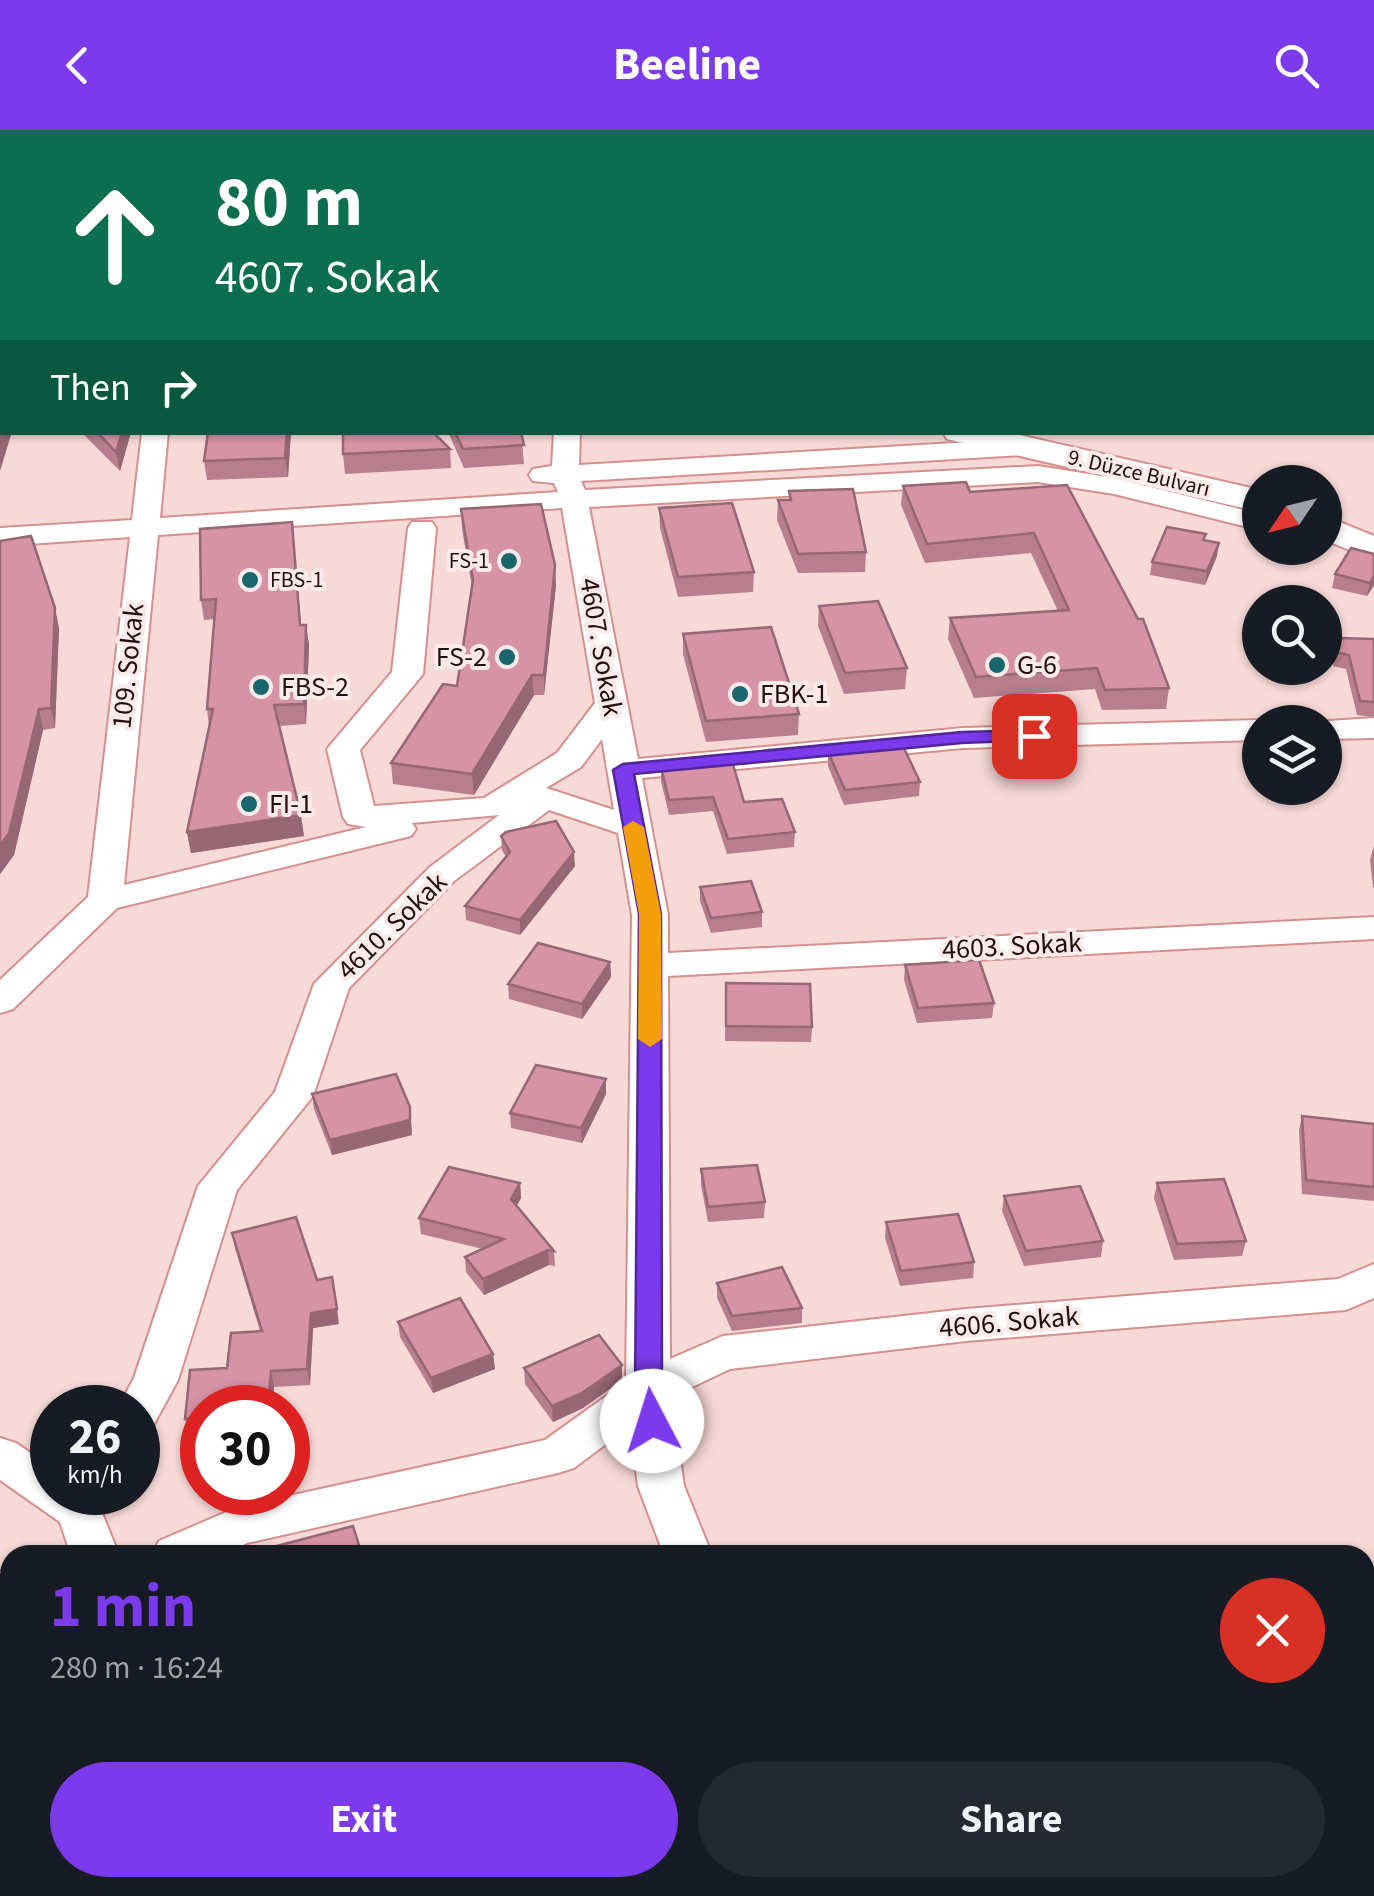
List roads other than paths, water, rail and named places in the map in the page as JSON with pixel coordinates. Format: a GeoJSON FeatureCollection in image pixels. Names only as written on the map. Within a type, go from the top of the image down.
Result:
{"type":"FeatureCollection","features":[{"type":"Feature","properties":{"kind":"main road","name":"9. Düzce Bulvarı"},"geometry":{"type":"LineString","coordinates":[[985,435],[1242,481]]}},
{"type":"Feature","properties":{"kind":"main road","name":"9. Düzce Bulvarı"},"geometry":{"type":"LineString","coordinates":[[1029,440],[1242,496]]}},
{"type":"Feature","properties":{"kind":"main road"},"geometry":{"type":"LineString","coordinates":[[1342,514],[1374,528]]}},
{"type":"Feature","properties":{"kind":"main road"},"geometry":{"type":"LineString","coordinates":[[1342,534],[1374,548]]}},
{"type":"Feature","properties":{"kind":"street","name":"109. Sokak"},"geometry":{"type":"LineString","coordinates":[[105,900],[154,435]]}},
{"type":"Feature","properties":{"kind":"street","name":"4607. Sokak"},"geometry":{"type":"LineString","coordinates":[[568,435],[570,486],[650,914],[648,1389]]}},
{"type":"Feature","properties":{"kind":"street"},"geometry":{"type":"LineString","coordinates":[[0,537],[143,518],[570,486],[1029,440]]}},
{"type":"Feature","properties":{"kind":"street"},"geometry":{"type":"LineString","coordinates":[[570,486],[1038,474],[1114,486],[1242,518]]}},
{"type":"Feature","properties":{"kind":"street"},"geometry":{"type":"LineString","coordinates":[[0,515],[143,518]]}},
{"type":"Feature","properties":{"kind":"street"},"geometry":{"type":"LineString","coordinates":[[422,528],[407,674],[343,749],[360,817],[492,807],[569,760],[611,704]]}},
{"type":"Feature","properties":{"kind":"street"},"geometry":{"type":"LineString","coordinates":[[1342,541],[1374,548]]}},
{"type":"Feature","properties":{"kind":"street"},"geometry":{"type":"LineString","coordinates":[[1342,729],[1374,728]]}},
{"type":"Feature","properties":{"kind":"street"},"geometry":{"type":"LineString","coordinates":[[623,770],[962,738],[1242,730]]}},
{"type":"Feature","properties":{"kind":"street"},"geometry":{"type":"LineString","coordinates":[[0,1001],[105,900],[492,807],[544,798],[633,827]]}},
{"type":"Feature","properties":{"kind":"street","name":"4610. Sokak"},"geometry":{"type":"LineString","coordinates":[[153,1385],[218,1186],[293,1096],[332,984],[442,874],[544,798]]}},
{"type":"Feature","properties":{"kind":"street","name":"4603. Sokak"},"geometry":{"type":"LineString","coordinates":[[650,965],[1374,928]]}},
{"type":"Feature","properties":{"kind":"street","name":"4606. Sokak"},"geometry":{"type":"LineString","coordinates":[[197,1545],[238,1526],[558,1455],[648,1389],[723,1354],[966,1325],[1346,1294],[1374,1279]]}},
{"type":"Feature","properties":{"kind":"street"},"geometry":{"type":"LineString","coordinates":[[648,1389],[661,1486],[684,1545]]}},
{"type":"Feature","properties":{"kind":"street"},"geometry":{"type":"LineString","coordinates":[[0,1456],[30,1472]]}},
{"type":"Feature","properties":{"kind":"street"},"geometry":{"type":"LineString","coordinates":[[87,1515],[93,1545]]}},
{"type":"Feature","properties":{"kind":"place","name":"FS-1"},"geometry":{"type":"Point","coordinates":[509,561]}},
{"type":"Feature","properties":{"kind":"place","name":"FBS-1"},"geometry":{"type":"Point","coordinates":[250,580]}},
{"type":"Feature","properties":{"kind":"place","name":"FS-2"},"geometry":{"type":"Point","coordinates":[507,657]}},
{"type":"Feature","properties":{"kind":"place","name":"G-6"},"geometry":{"type":"Point","coordinates":[997,665]}},
{"type":"Feature","properties":{"kind":"place","name":"FBS-2"},"geometry":{"type":"Point","coordinates":[261,687]}},
{"type":"Feature","properties":{"kind":"place","name":"FBK-1"},"geometry":{"type":"Point","coordinates":[740,694]}},
{"type":"Feature","properties":{"kind":"place","name":"FI-1"},"geometry":{"type":"Point","coordinates":[249,804]}}]}
